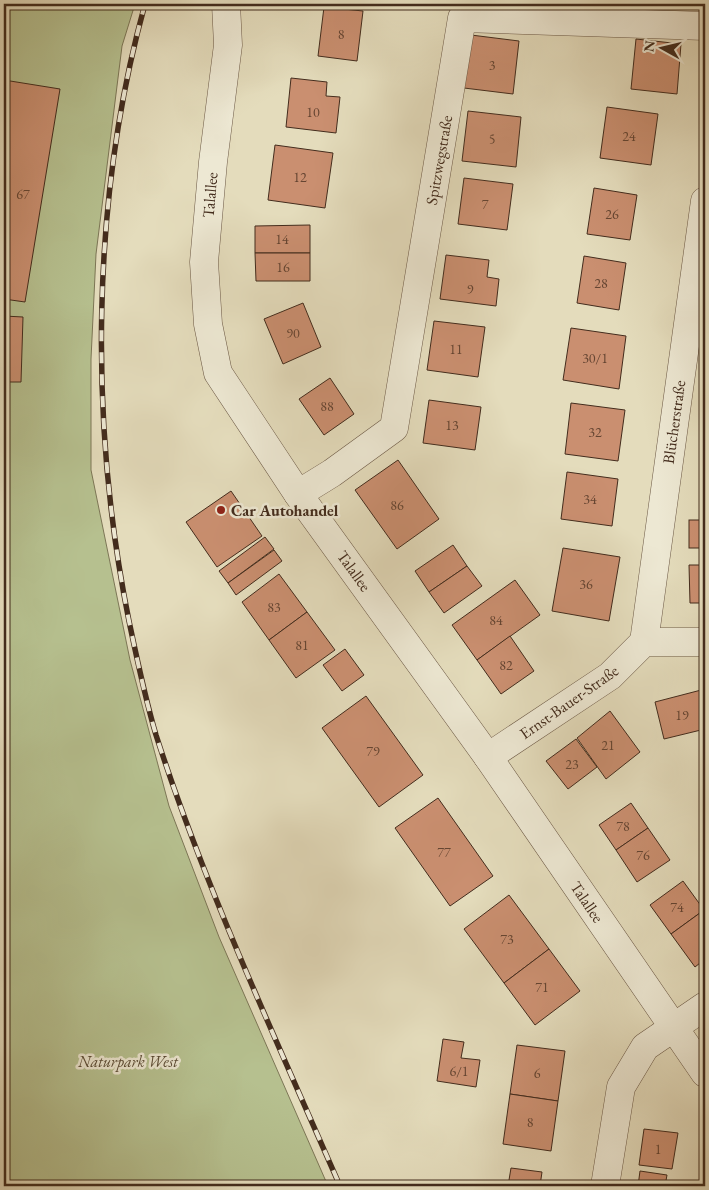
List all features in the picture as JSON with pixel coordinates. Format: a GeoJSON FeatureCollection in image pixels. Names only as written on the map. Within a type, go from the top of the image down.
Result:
{"type":"FeatureCollection","features":[{"type":"Feature","properties":{"kind":"street","name":"Talallee"},"geometry":{"type":"LineString","coordinates":[[226,4],[228,45],[213,162],[204,262],[208,324],[218,373],[298,494],[488,757],[705,1073]]}},
{"type":"Feature","properties":{"kind":"street","name":"Spitzwegstraße"},"geometry":{"type":"LineString","coordinates":[[298,494],[332,473],[394,428],[462,18],[705,26]]}},
{"type":"Feature","properties":{"kind":"street","name":"Blücherstraße"},"geometry":{"type":"LineString","coordinates":[[644,642],[705,201]]}},
{"type":"Feature","properties":{"kind":"street"},"geometry":{"type":"LineString","coordinates":[[644,642],[705,642]]}},
{"type":"Feature","properties":{"kind":"street","name":"Ernst-Bauer-Straße"},"geometry":{"type":"LineString","coordinates":[[488,757],[610,676],[644,642]]}},
{"type":"Feature","properties":{"kind":"street"},"geometry":{"type":"LineString","coordinates":[[605,1186],[621,1087],[645,1047],[705,1006]]}},
{"type":"Feature","properties":{"kind":"green space","name":"Naturpark West"},"geometry":{"type":"Polygon","coordinates":[[[4,4],[135,4],[122,46],[96,254],[91,359],[91,470],[130,660],[169,806],[219,937],[328,1186],[4,1186],[4,4]]]}},
{"type":"Feature","properties":{"kind":"building"},"geometry":{"type":"Polygon","coordinates":[[[324,7],[363,11],[357,61],[318,56],[324,7]]]}},
{"type":"Feature","properties":{"kind":"building"},"geometry":{"type":"Polygon","coordinates":[[[471,35],[519,41],[513,94],[464,88],[471,35]]]}},
{"type":"Feature","properties":{"kind":"building"},"geometry":{"type":"Polygon","coordinates":[[[636,39],[681,44],[677,94],[631,89],[636,39]]]}},
{"type":"Feature","properties":{"kind":"building"},"geometry":{"type":"Polygon","coordinates":[[[291,78],[327,82],[326,96],[340,97],[336,133],[286,127],[291,78]]]}},
{"type":"Feature","properties":{"kind":"building"},"geometry":{"type":"Polygon","coordinates":[[[4,80],[60,89],[25,302],[4,299],[4,80]]]}},
{"type":"Feature","properties":{"kind":"building"},"geometry":{"type":"Polygon","coordinates":[[[607,107],[658,114],[651,165],[600,158],[607,107]]]}},
{"type":"Feature","properties":{"kind":"building"},"geometry":{"type":"Polygon","coordinates":[[[468,111],[521,117],[516,167],[462,161],[468,111]]]}},
{"type":"Feature","properties":{"kind":"building"},"geometry":{"type":"Polygon","coordinates":[[[275,145],[333,153],[325,208],[268,200],[275,145]]]}},
{"type":"Feature","properties":{"kind":"building"},"geometry":{"type":"Polygon","coordinates":[[[464,178],[513,184],[507,230],[458,224],[464,178]]]}},
{"type":"Feature","properties":{"kind":"building"},"geometry":{"type":"Polygon","coordinates":[[[594,188],[637,195],[630,240],[587,234],[594,188]]]}},
{"type":"Feature","properties":{"kind":"building"},"geometry":{"type":"Polygon","coordinates":[[[310,225],[310,253],[255,253],[255,226],[310,225]]]}},
{"type":"Feature","properties":{"kind":"building"},"geometry":{"type":"Polygon","coordinates":[[[255,253],[310,253],[310,281],[256,281],[255,253]]]}},
{"type":"Feature","properties":{"kind":"building"},"geometry":{"type":"Polygon","coordinates":[[[446,255],[489,260],[487,277],[499,279],[496,306],[440,299],[446,255]]]}},
{"type":"Feature","properties":{"kind":"building"},"geometry":{"type":"Polygon","coordinates":[[[584,256],[626,263],[619,310],[577,303],[584,256]]]}},
{"type":"Feature","properties":{"kind":"building"},"geometry":{"type":"Polygon","coordinates":[[[303,303],[321,347],[283,364],[264,319],[303,303]]]}},
{"type":"Feature","properties":{"kind":"building"},"geometry":{"type":"Polygon","coordinates":[[[4,316],[23,317],[21,382],[4,382],[4,316]]]}},
{"type":"Feature","properties":{"kind":"building"},"geometry":{"type":"Polygon","coordinates":[[[434,321],[485,327],[478,377],[427,370],[434,321]]]}},
{"type":"Feature","properties":{"kind":"building"},"geometry":{"type":"Polygon","coordinates":[[[571,328],[626,336],[619,389],[563,380],[571,328]]]}},
{"type":"Feature","properties":{"kind":"building"},"geometry":{"type":"Polygon","coordinates":[[[330,378],[354,414],[324,435],[299,399],[330,378]]]}},
{"type":"Feature","properties":{"kind":"building"},"geometry":{"type":"Polygon","coordinates":[[[429,400],[481,407],[475,450],[423,443],[429,400]]]}},
{"type":"Feature","properties":{"kind":"building"},"geometry":{"type":"Polygon","coordinates":[[[571,403],[625,410],[618,461],[565,454],[571,403]]]}},
{"type":"Feature","properties":{"kind":"building"},"geometry":{"type":"Polygon","coordinates":[[[398,460],[439,519],[397,549],[355,490],[398,460]]]}},
{"type":"Feature","properties":{"kind":"building"},"geometry":{"type":"Polygon","coordinates":[[[567,472],[618,479],[612,526],[561,519],[567,472]]]}},
{"type":"Feature","properties":{"kind":"building"},"geometry":{"type":"Polygon","coordinates":[[[231,491],[262,536],[217,567],[186,522],[231,491]]]}},
{"type":"Feature","properties":{"kind":"building"},"geometry":{"type":"Polygon","coordinates":[[[689,520],[705,520],[705,548],[689,548],[689,520]]]}},
{"type":"Feature","properties":{"kind":"building"},"geometry":{"type":"Polygon","coordinates":[[[265,537],[274,549],[228,583],[219,571],[265,537]]]}},
{"type":"Feature","properties":{"kind":"building"},"geometry":{"type":"Polygon","coordinates":[[[453,545],[467,566],[429,592],[415,571],[453,545]]]}},
{"type":"Feature","properties":{"kind":"building"},"geometry":{"type":"Polygon","coordinates":[[[563,548],[620,557],[609,621],[552,611],[563,548]]]}},
{"type":"Feature","properties":{"kind":"building"},"geometry":{"type":"Polygon","coordinates":[[[274,550],[282,561],[236,595],[228,583],[274,550]]]}},
{"type":"Feature","properties":{"kind":"building"},"geometry":{"type":"Polygon","coordinates":[[[689,565],[705,565],[705,603],[690,603],[689,565]]]}},
{"type":"Feature","properties":{"kind":"building"},"geometry":{"type":"Polygon","coordinates":[[[467,566],[482,586],[444,613],[429,592],[467,566]]]}},
{"type":"Feature","properties":{"kind":"building"},"geometry":{"type":"Polygon","coordinates":[[[279,574],[307,612],[269,640],[242,602],[279,574]]]}},
{"type":"Feature","properties":{"kind":"building"},"geometry":{"type":"Polygon","coordinates":[[[515,580],[540,615],[477,660],[452,625],[515,580]]]}},
{"type":"Feature","properties":{"kind":"building"},"geometry":{"type":"Polygon","coordinates":[[[307,612],[335,650],[296,678],[269,640],[307,612]]]}},
{"type":"Feature","properties":{"kind":"building"},"geometry":{"type":"Polygon","coordinates":[[[510,636],[534,671],[501,694],[477,660],[510,636]]]}},
{"type":"Feature","properties":{"kind":"building"},"geometry":{"type":"Polygon","coordinates":[[[345,649],[364,675],[342,691],[323,665],[345,649]]]}},
{"type":"Feature","properties":{"kind":"building"},"geometry":{"type":"Polygon","coordinates":[[[705,689],[705,729],[664,739],[655,702],[705,689]]]}},
{"type":"Feature","properties":{"kind":"building"},"geometry":{"type":"Polygon","coordinates":[[[366,696],[423,775],[379,807],[322,728],[366,696]]]}},
{"type":"Feature","properties":{"kind":"building"},"geometry":{"type":"Polygon","coordinates":[[[610,711],[640,752],[606,779],[577,738],[610,711]]]}},
{"type":"Feature","properties":{"kind":"building"},"geometry":{"type":"Polygon","coordinates":[[[576,739],[597,767],[568,789],[546,761],[576,739]]]}},
{"type":"Feature","properties":{"kind":"building"},"geometry":{"type":"Polygon","coordinates":[[[438,798],[493,876],[450,906],[395,828],[438,798]]]}},
{"type":"Feature","properties":{"kind":"building"},"geometry":{"type":"Polygon","coordinates":[[[631,803],[648,828],[616,850],[599,825],[631,803]]]}},
{"type":"Feature","properties":{"kind":"building"},"geometry":{"type":"Polygon","coordinates":[[[648,828],[670,860],[637,882],[616,850],[648,828]]]}},
{"type":"Feature","properties":{"kind":"building"},"geometry":{"type":"Polygon","coordinates":[[[683,881],[704,910],[671,934],[650,905],[683,881]]]}},
{"type":"Feature","properties":{"kind":"building"},"geometry":{"type":"Polygon","coordinates":[[[509,895],[549,949],[504,983],[464,929],[509,895]]]}},
{"type":"Feature","properties":{"kind":"building"},"geometry":{"type":"Polygon","coordinates":[[[704,910],[705,959],[695,967],[671,934],[704,910]]]}},
{"type":"Feature","properties":{"kind":"building"},"geometry":{"type":"Polygon","coordinates":[[[549,949],[580,991],[535,1025],[504,983],[549,949]]]}},
{"type":"Feature","properties":{"kind":"building"},"geometry":{"type":"Polygon","coordinates":[[[443,1039],[464,1042],[461,1058],[480,1060],[476,1087],[437,1081],[443,1039]]]}},
{"type":"Feature","properties":{"kind":"building"},"geometry":{"type":"Polygon","coordinates":[[[517,1045],[565,1051],[558,1101],[510,1094],[517,1045]]]}},
{"type":"Feature","properties":{"kind":"building"},"geometry":{"type":"Polygon","coordinates":[[[510,1094],[558,1101],[551,1151],[503,1144],[510,1094]]]}},
{"type":"Feature","properties":{"kind":"building"},"geometry":{"type":"Polygon","coordinates":[[[644,1129],[678,1133],[672,1169],[639,1165],[644,1129]]]}},
{"type":"Feature","properties":{"kind":"building"},"geometry":{"type":"Polygon","coordinates":[[[511,1168],[542,1172],[540,1186],[508,1186],[511,1168]]]}},
{"type":"Feature","properties":{"kind":"building"},"geometry":{"type":"Polygon","coordinates":[[[640,1171],[667,1175],[665,1186],[638,1186],[640,1171]]]}},
{"type":"Feature","properties":{"kind":"railway"},"geometry":{"type":"LineString","coordinates":[[145,4],[127,78],[114,155],[106,233],[102,311],[102,390],[107,468],[116,546],[129,621],[145,693],[156,735],[176,793],[242,963],[340,1186]]}},
{"type":"Feature","properties":{"kind":"place","name":"Car Autohandel"},"geometry":{"type":"Point","coordinates":[221,510]}}]}
